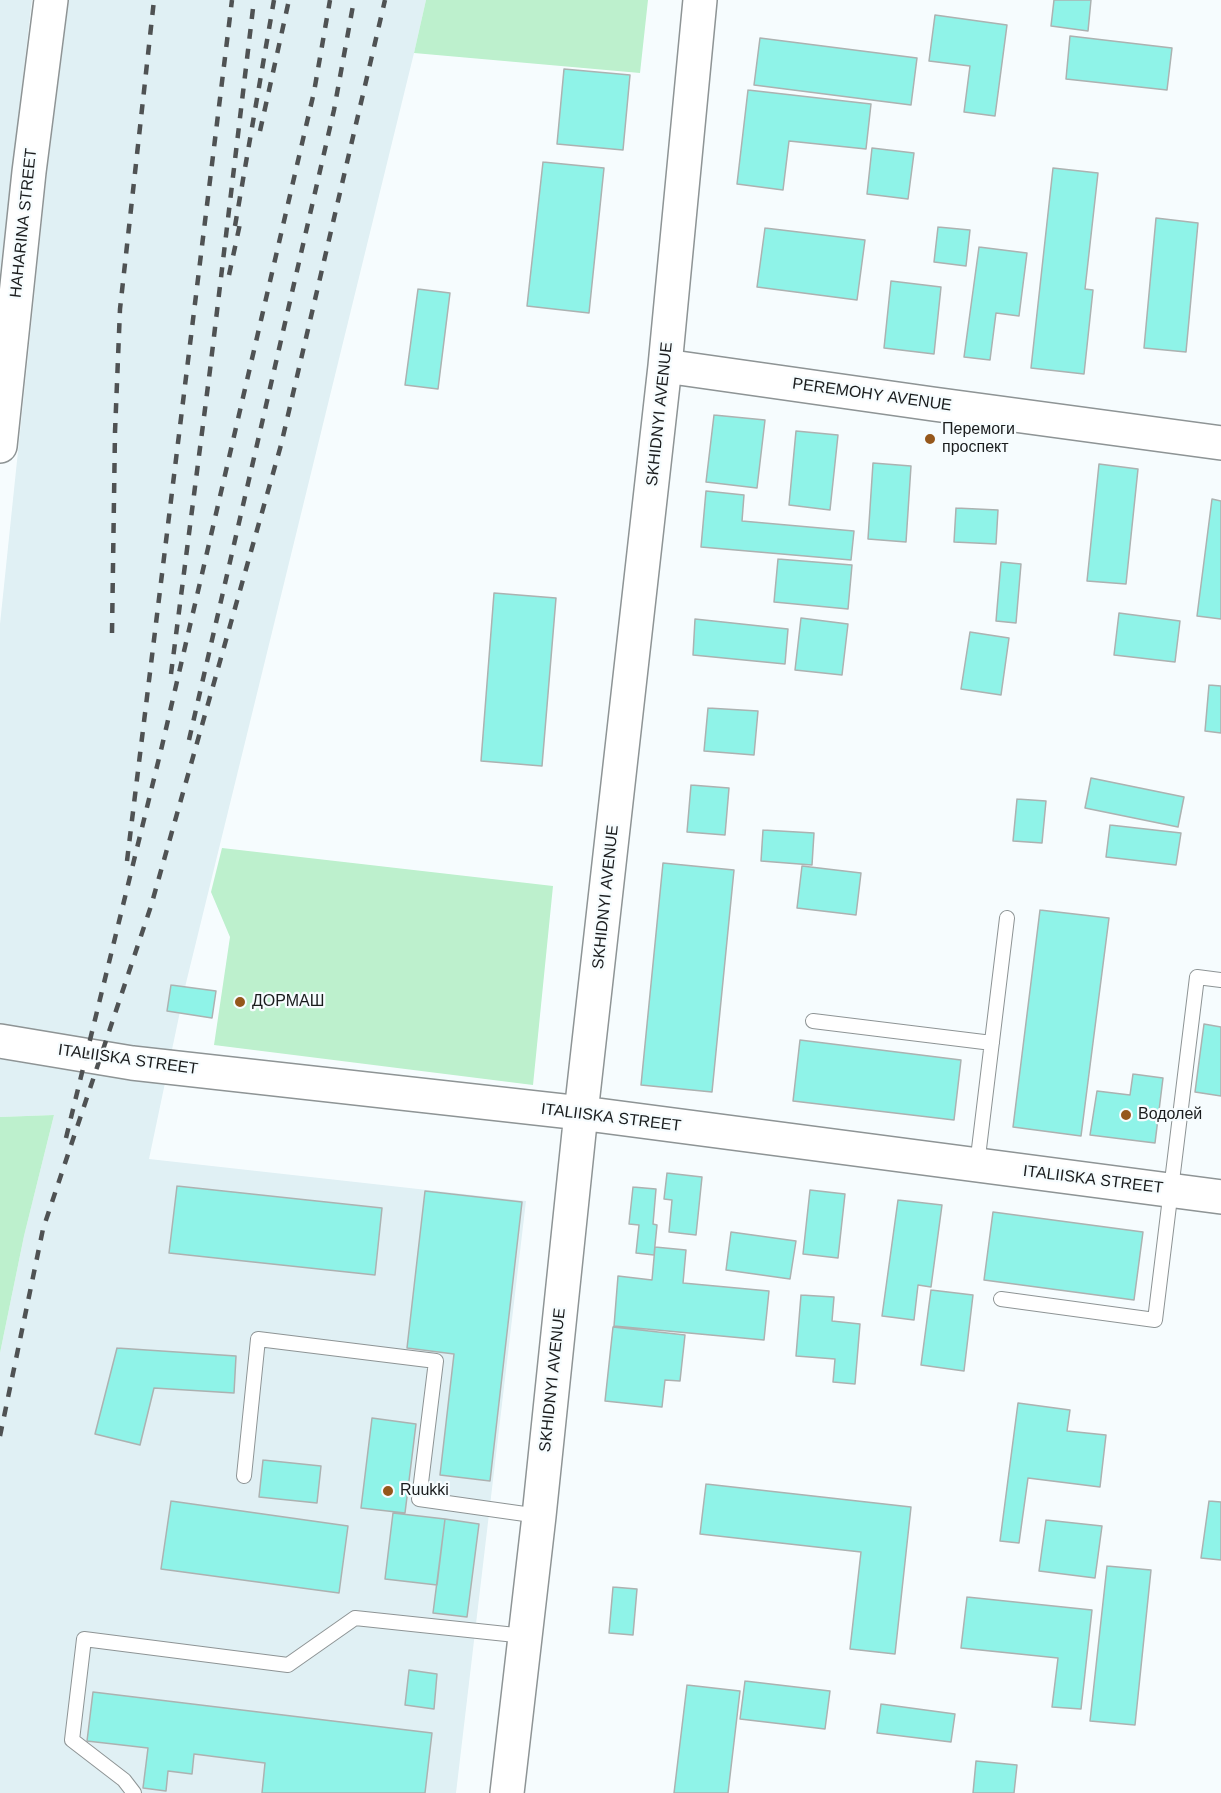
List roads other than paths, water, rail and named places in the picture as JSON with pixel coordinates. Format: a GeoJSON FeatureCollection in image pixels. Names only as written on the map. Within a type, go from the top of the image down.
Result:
{"type":"FeatureCollection","features":[{"type":"Feature","properties":{"kind":"main road","name":"HAHARINA STREET"},"geometry":{"type":"LineString","coordinates":[[0,446],[29,172],[51,0]]}},
{"type":"Feature","properties":{"kind":"main road","name":"SKHIDNYI AVENUE"},"geometry":{"type":"LineString","coordinates":[[507,1793],[665,366],[700,0]]}},
{"type":"Feature","properties":{"kind":"main road","name":"PEREMOHY AVENUE"},"geometry":{"type":"LineString","coordinates":[[665,366],[1221,443]]}},
{"type":"Feature","properties":{"kind":"main road","name":"ITALIISKA STREET"},"geometry":{"type":"LineString","coordinates":[[0,1041],[132,1063],[581,1113],[1221,1197]]}},
{"type":"Feature","properties":{"kind":"lane"},"geometry":{"type":"LineString","coordinates":[[977,1165],[1007,918]]}},
{"type":"Feature","properties":{"kind":"lane"},"geometry":{"type":"LineString","coordinates":[[1001,1299],[1155,1320],[1197,977],[1221,980]]}},
{"type":"Feature","properties":{"kind":"lane"},"geometry":{"type":"LineString","coordinates":[[813,1021],[992,1043]]}},
{"type":"Feature","properties":{"kind":"lane"},"geometry":{"type":"LineString","coordinates":[[244,1476],[258,1340],[436,1361],[419,1499],[539,1516]]}},
{"type":"Feature","properties":{"kind":"lane"},"geometry":{"type":"LineString","coordinates":[[134,1793],[124,1780],[72,1740],[84,1639],[288,1665],[356,1618],[525,1636]]}},
{"type":"Feature","properties":{"kind":"railway"},"geometry":{"type":"LineString","coordinates":[[112,633],[115,432],[120,309],[154,0]]}},
{"type":"Feature","properties":{"kind":"railway"},"geometry":{"type":"LineString","coordinates":[[127,861],[232,0]]}},
{"type":"Feature","properties":{"kind":"railway"},"geometry":{"type":"LineString","coordinates":[[171,674],[254,0]]}},
{"type":"Feature","properties":{"kind":"railway"},"geometry":{"type":"LineString","coordinates":[[235,226],[274,0]]}},
{"type":"Feature","properties":{"kind":"railway"},"geometry":{"type":"LineString","coordinates":[[260,131],[289,0]]}},
{"type":"Feature","properties":{"kind":"railway"},"geometry":{"type":"LineString","coordinates":[[66,1138],[162,746],[314,92],[330,0]]}},
{"type":"Feature","properties":{"kind":"railway"},"geometry":{"type":"LineString","coordinates":[[189,740],[334,110],[354,0]]}},
{"type":"Feature","properties":{"kind":"railway"},"geometry":{"type":"LineString","coordinates":[[0,1436],[43,1229],[151,906],[281,445],[385,0]]}},
{"type":"Feature","properties":{"kind":"railway"},"geometry":{"type":"LineString","coordinates":[[229,275],[241,219]]}},
{"type":"Feature","properties":{"kind":"place","name":"Перемоги проспект"},"geometry":{"type":"Point","coordinates":[930,439]}},
{"type":"Feature","properties":{"kind":"place","name":"ДОРМАШ"},"geometry":{"type":"Point","coordinates":[240,1002]}},
{"type":"Feature","properties":{"kind":"place","name":"Водолей"},"geometry":{"type":"Point","coordinates":[1126,1115]}},
{"type":"Feature","properties":{"kind":"place","name":"Ruukki"},"geometry":{"type":"Point","coordinates":[388,1491]}}]}
